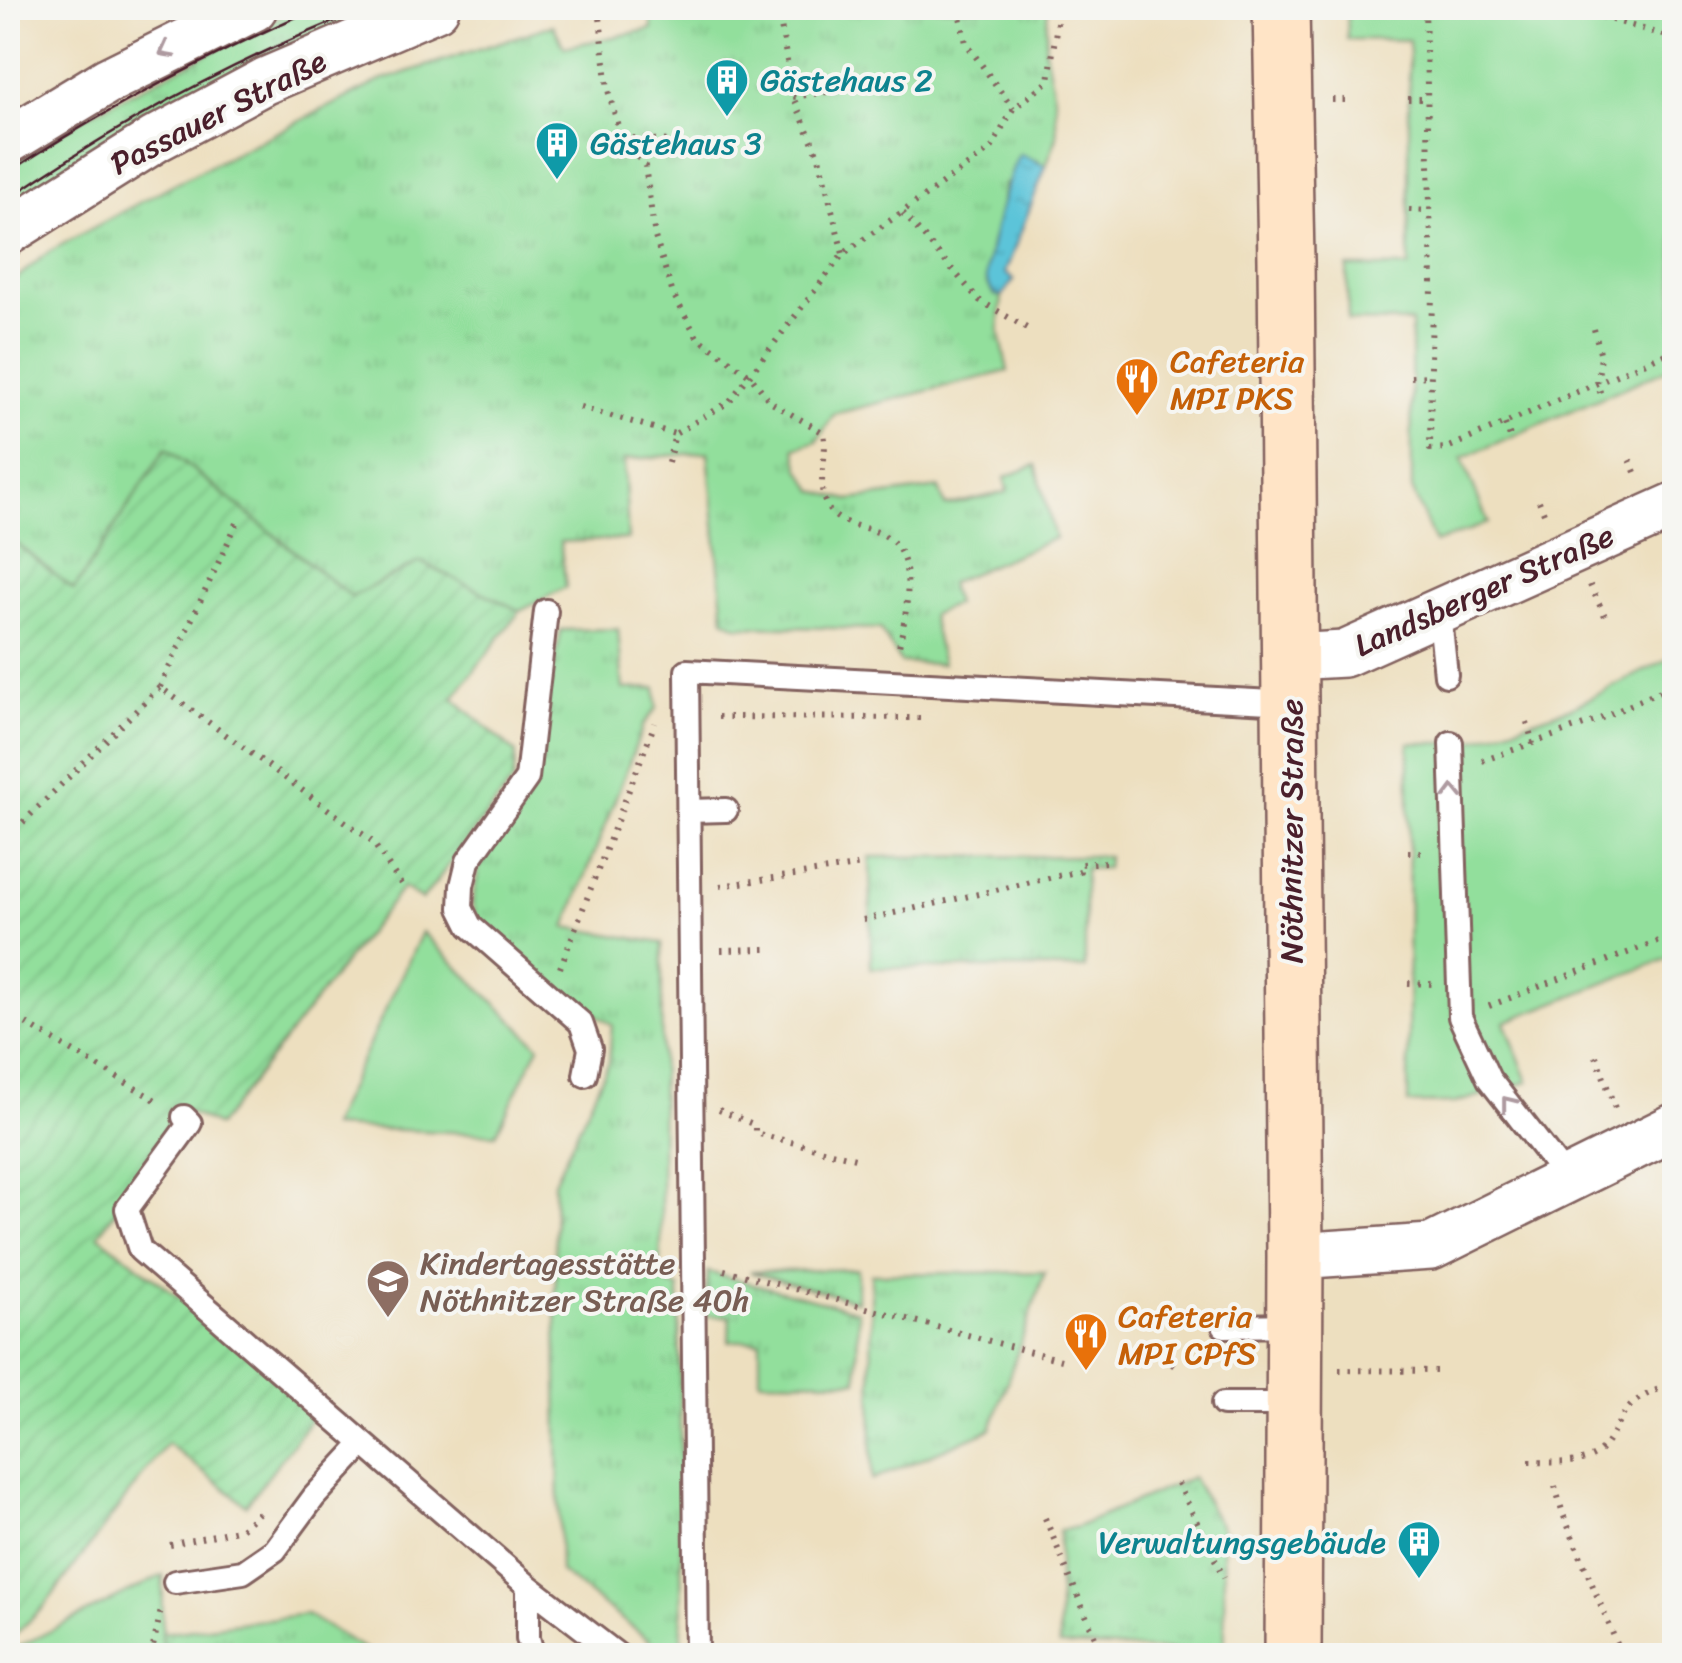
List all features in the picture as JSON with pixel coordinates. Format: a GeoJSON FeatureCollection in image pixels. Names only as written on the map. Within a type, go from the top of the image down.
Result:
{"type":"FeatureCollection","features":[{"type":"Feature","properties":{"kind":"street"},"geometry":{"type":"LineString","coordinates":[[8,141],[108,81],[254,8]]}},
{"type":"Feature","properties":{"kind":"street","name":"Passauer Straße"},"geometry":{"type":"LineString","coordinates":[[8,232],[156,139],[265,81],[436,8]]}},
{"type":"Feature","properties":{"kind":"street","name":"Nöthnitzer Straße"},"geometry":{"type":"LineString","coordinates":[[1280,8],[1294,1325],[1309,1387],[1293,1656]]}},
{"type":"Feature","properties":{"kind":"street","name":"Landsberger Straße"},"geometry":{"type":"LineString","coordinates":[[1290,680],[1439,609],[1674,506]]}},
{"type":"Feature","properties":{"kind":"street"},"geometry":{"type":"LineString","coordinates":[[1294,1256],[1431,1247],[1674,1128]]}},
{"type":"Feature","properties":{"kind":"lane"},"geometry":{"type":"LineString","coordinates":[[1439,609],[1446,674]]}},
{"type":"Feature","properties":{"kind":"lane"},"geometry":{"type":"LineString","coordinates":[[546,610],[526,778],[468,861],[461,908],[470,926],[581,1024],[590,1049],[586,1075]]}},
{"type":"Feature","properties":{"kind":"lane"},"geometry":{"type":"LineString","coordinates":[[697,1656],[687,671],[891,682],[1290,680]]}},
{"type":"Feature","properties":{"kind":"lane"},"geometry":{"type":"LineString","coordinates":[[1451,743],[1452,771],[1440,852],[1442,985],[1489,1078],[1568,1180]]}},
{"type":"Feature","properties":{"kind":"lane"},"geometry":{"type":"LineString","coordinates":[[688,811],[726,810]]}},
{"type":"Feature","properties":{"kind":"lane"},"geometry":{"type":"LineString","coordinates":[[184,1117],[190,1124],[128,1208],[140,1250],[528,1586],[618,1656]]}},
{"type":"Feature","properties":{"kind":"lane"},"geometry":{"type":"LineString","coordinates":[[1224,1326],[1294,1325]]}},
{"type":"Feature","properties":{"kind":"lane"},"geometry":{"type":"LineString","coordinates":[[1223,1404],[1309,1387]]}},
{"type":"Feature","properties":{"kind":"lane"},"geometry":{"type":"LineString","coordinates":[[175,1582],[244,1572],[276,1550],[314,1497],[364,1444]]}},
{"type":"Feature","properties":{"kind":"lane"},"geometry":{"type":"LineString","coordinates":[[528,1586],[532,1656]]}},
{"type":"Feature","properties":{"kind":"path"},"geometry":{"type":"LineString","coordinates":[[599,8],[608,90],[621,137],[644,166],[655,237],[674,294],[698,337],[751,376],[770,402],[824,433],[828,453],[822,480],[825,503],[840,520],[884,535],[895,545],[909,579],[905,620],[891,682]]}},
{"type":"Feature","properties":{"kind":"path"},"geometry":{"type":"LineString","coordinates":[[778,8],[793,97],[819,157],[843,254]]}},
{"type":"Feature","properties":{"kind":"path"},"geometry":{"type":"LineString","coordinates":[[958,8],[966,43],[1014,109]]}},
{"type":"Feature","properties":{"kind":"path"},"geometry":{"type":"LineString","coordinates":[[668,463],[675,434],[729,402],[843,254],[991,148],[1014,109],[1049,81],[1059,8]]}},
{"type":"Feature","properties":{"kind":"path"},"geometry":{"type":"LineString","coordinates":[[1424,8],[1430,210],[1430,449],[1447,448],[1674,350]]}},
{"type":"Feature","properties":{"kind":"path"},"geometry":{"type":"LineString","coordinates":[[1571,8],[1590,10],[1674,38]]}},
{"type":"Feature","properties":{"kind":"path"},"geometry":{"type":"LineString","coordinates":[[793,97],[854,88]]}},
{"type":"Feature","properties":{"kind":"path"},"geometry":{"type":"LineString","coordinates":[[1408,99],[1427,99]]}},
{"type":"Feature","properties":{"kind":"path"},"geometry":{"type":"LineString","coordinates":[[1332,100],[1347,100]]}},
{"type":"Feature","properties":{"kind":"path"},"geometry":{"type":"LineString","coordinates":[[621,137],[670,141]]}},
{"type":"Feature","properties":{"kind":"path"},"geometry":{"type":"LineString","coordinates":[[1409,210],[1430,210]]}},
{"type":"Feature","properties":{"kind":"path"},"geometry":{"type":"LineString","coordinates":[[903,212],[979,300],[1030,330]]}},
{"type":"Feature","properties":{"kind":"path"},"geometry":{"type":"LineString","coordinates":[[1594,329],[1601,356],[1598,384],[1602,397]]}},
{"type":"Feature","properties":{"kind":"path"},"geometry":{"type":"LineString","coordinates":[[1412,377],[1431,376]]}},
{"type":"Feature","properties":{"kind":"path"},"geometry":{"type":"LineString","coordinates":[[580,408],[675,434]]}},
{"type":"Feature","properties":{"kind":"path"},"geometry":{"type":"LineString","coordinates":[[1505,424],[1510,437]]}},
{"type":"Feature","properties":{"kind":"path"},"geometry":{"type":"LineString","coordinates":[[8,836],[160,686],[237,523]]}},
{"type":"Feature","properties":{"kind":"path"},"geometry":{"type":"LineString","coordinates":[[548,996],[654,725],[687,671]]}},
{"type":"Feature","properties":{"kind":"path"},"geometry":{"type":"LineString","coordinates":[[1452,771],[1595,722],[1674,685]]}},
{"type":"Feature","properties":{"kind":"path"},"geometry":{"type":"LineString","coordinates":[[160,686],[372,841],[403,887]]}},
{"type":"Feature","properties":{"kind":"path"},"geometry":{"type":"LineString","coordinates":[[1528,722],[1533,744]]}},
{"type":"Feature","properties":{"kind":"path"},"geometry":{"type":"LineString","coordinates":[[1408,852],[1440,852]]}},
{"type":"Feature","properties":{"kind":"path"},"geometry":{"type":"LineString","coordinates":[[863,920],[1080,871],[1080,864],[1106,862]]}},
{"type":"Feature","properties":{"kind":"path"},"geometry":{"type":"LineString","coordinates":[[689,890],[862,866]]}},
{"type":"Feature","properties":{"kind":"path"},"geometry":{"type":"LineString","coordinates":[[1460,1017],[1674,935]]}},
{"type":"Feature","properties":{"kind":"path"},"geometry":{"type":"LineString","coordinates":[[690,950],[767,949]]}},
{"type":"Feature","properties":{"kind":"path"},"geometry":{"type":"LineString","coordinates":[[1408,983],[1442,985]]}},
{"type":"Feature","properties":{"kind":"path"},"geometry":{"type":"LineString","coordinates":[[8,1013],[184,1117]]}},
{"type":"Feature","properties":{"kind":"path"},"geometry":{"type":"LineString","coordinates":[[1596,1056],[1631,1149]]}},
{"type":"Feature","properties":{"kind":"path"},"geometry":{"type":"LineString","coordinates":[[755,1130],[854,1158]]}},
{"type":"Feature","properties":{"kind":"path"},"geometry":{"type":"LineString","coordinates":[[693,1262],[1061,1360]]}},
{"type":"Feature","properties":{"kind":"path"},"geometry":{"type":"LineString","coordinates":[[1309,1387],[1436,1372]]}},
{"type":"Feature","properties":{"kind":"path"},"geometry":{"type":"LineString","coordinates":[[1529,1462],[1592,1457],[1604,1448],[1627,1410],[1640,1398],[1674,1384]]}},
{"type":"Feature","properties":{"kind":"path"},"geometry":{"type":"LineString","coordinates":[[1178,1483],[1224,1578]]}},
{"type":"Feature","properties":{"kind":"path"},"geometry":{"type":"LineString","coordinates":[[1556,1486],[1563,1514],[1622,1656]]}},
{"type":"Feature","properties":{"kind":"path"},"geometry":{"type":"LineString","coordinates":[[170,1545],[242,1528],[265,1506]]}},
{"type":"Feature","properties":{"kind":"path"},"geometry":{"type":"LineString","coordinates":[[1045,1518],[1103,1656]]}},
{"type":"Feature","properties":{"kind":"path"},"geometry":{"type":"LineString","coordinates":[[151,1656],[158,1611],[175,1582]]}},
{"type":"Feature","properties":{"kind":"path"},"geometry":{"type":"LineString","coordinates":[[1664,1656],[1674,1651]]}},
{"type":"Feature","properties":{"kind":"green space"},"geometry":{"type":"Polygon","coordinates":[[[298,8],[413,8],[8,220],[8,165],[80,119],[298,8]]]}},
{"type":"Feature","properties":{"kind":"green space"},"geometry":{"type":"Polygon","coordinates":[[[649,8],[1048,8],[1045,50],[1057,137],[1046,166],[1035,160],[1005,184],[988,264],[987,282],[994,295],[1002,296],[999,330],[1008,371],[834,414],[817,441],[795,448],[800,469],[815,491],[849,500],[939,488],[945,506],[1007,492],[1005,477],[1036,465],[1055,538],[949,583],[955,604],[931,615],[942,664],[901,663],[880,629],[737,626],[724,619],[708,452],[624,460],[628,539],[560,542],[566,587],[520,611],[420,562],[351,597],[166,448],[74,590],[8,537],[8,285],[50,251],[380,81],[553,25],[564,47],[652,29],[649,8]]]}},
{"type":"Feature","properties":{"kind":"green space"},"geometry":{"type":"Polygon","coordinates":[[[1347,8],[1640,8],[1674,16],[1674,366],[1462,458],[1488,523],[1435,543],[1412,489],[1411,322],[1348,321],[1347,267],[1409,267],[1409,40],[1347,39],[1347,8]]]}},
{"type":"Feature","properties":{"kind":"green space"},"geometry":{"type":"Polygon","coordinates":[[[166,448],[351,597],[420,562],[520,611],[453,698],[516,753],[513,781],[422,900],[403,887],[218,1126],[188,1112],[98,1235],[321,1406],[246,1505],[167,1443],[43,1608],[8,1641],[8,537],[74,590],[166,448]]]}},
{"type":"Feature","properties":{"kind":"green space"},"geometry":{"type":"Polygon","coordinates":[[[618,629],[623,689],[656,688],[657,708],[644,724],[566,927],[662,943],[658,1280],[679,1288],[682,1655],[668,1655],[560,1572],[554,1182],[609,1062],[612,1025],[562,993],[481,930],[472,903],[479,867],[531,791],[541,764],[561,630],[618,629]]]}},
{"type":"Feature","properties":{"kind":"green space"},"geometry":{"type":"Polygon","coordinates":[[[1674,656],[1674,956],[1505,1022],[1528,1082],[1455,1103],[1408,1104],[1409,743],[1465,743],[1572,707],[1674,656]]]}},
{"type":"Feature","properties":{"kind":"green space"},"geometry":{"type":"Polygon","coordinates":[[[1107,856],[1106,868],[1085,869],[1085,968],[871,968],[870,857],[1107,856]]]}},
{"type":"Feature","properties":{"kind":"green space"},"geometry":{"type":"Polygon","coordinates":[[[422,932],[539,1046],[496,1134],[330,1127],[422,932]]]}},
{"type":"Feature","properties":{"kind":"green space"},"geometry":{"type":"Polygon","coordinates":[[[857,1269],[857,1301],[750,1272],[857,1269]]]}},
{"type":"Feature","properties":{"kind":"green space"},"geometry":{"type":"Polygon","coordinates":[[[708,1272],[858,1311],[857,1381],[760,1380],[760,1341],[729,1341],[730,1316],[704,1316],[708,1272]]]}},
{"type":"Feature","properties":{"kind":"green space"},"geometry":{"type":"Polygon","coordinates":[[[1045,1272],[991,1429],[872,1480],[871,1274],[1045,1272]]]}},
{"type":"Feature","properties":{"kind":"green space"},"geometry":{"type":"Polygon","coordinates":[[[1192,1477],[1223,1530],[1225,1652],[1059,1646],[1059,1531],[1077,1527],[1192,1477]]]}},
{"type":"Feature","properties":{"kind":"green space"},"geometry":{"type":"Polygon","coordinates":[[[163,1575],[162,1655],[8,1655],[8,1652],[163,1575]]]}},
{"type":"Feature","properties":{"kind":"green space"},"geometry":{"type":"Polygon","coordinates":[[[306,1614],[375,1655],[56,1656],[80,1644],[306,1614]]]}},
{"type":"Feature","properties":{"kind":"water"},"geometry":{"type":"Polygon","coordinates":[[[1020,154],[1046,166],[1005,273],[1014,280],[1002,296],[994,295],[987,280],[989,254],[1004,195],[1020,154]]]}},
{"type":"Feature","properties":{"kind":"tram line"},"geometry":{"type":"LineString","coordinates":[[8,173],[159,84],[316,8]]}},
{"type":"Feature","properties":{"kind":"tram line"},"geometry":{"type":"LineString","coordinates":[[8,199],[182,93],[274,47],[368,8]]}},
{"type":"Feature","properties":{"kind":"place","name":"Gästehaus 2"},"geometry":{"type":"Point","coordinates":[727,118]}},
{"type":"Feature","properties":{"kind":"place","name":"Gästehaus 3"},"geometry":{"type":"Point","coordinates":[557,181]}},
{"type":"Feature","properties":{"kind":"place","name":"Cafeteria MPI PKS"},"geometry":{"type":"Point","coordinates":[1137,417]}},
{"type":"Feature","properties":{"kind":"place","name":"Kindertagesstätte Nöthnitzer Straße 40h"},"geometry":{"type":"Point","coordinates":[388,1319]}},
{"type":"Feature","properties":{"kind":"place","name":"Cafeteria MPI CPfS"},"geometry":{"type":"Point","coordinates":[1086,1372]}},
{"type":"Feature","properties":{"kind":"place","name":"Verwaltungsgebäude"},"geometry":{"type":"Point","coordinates":[1419,1580]}}]}
